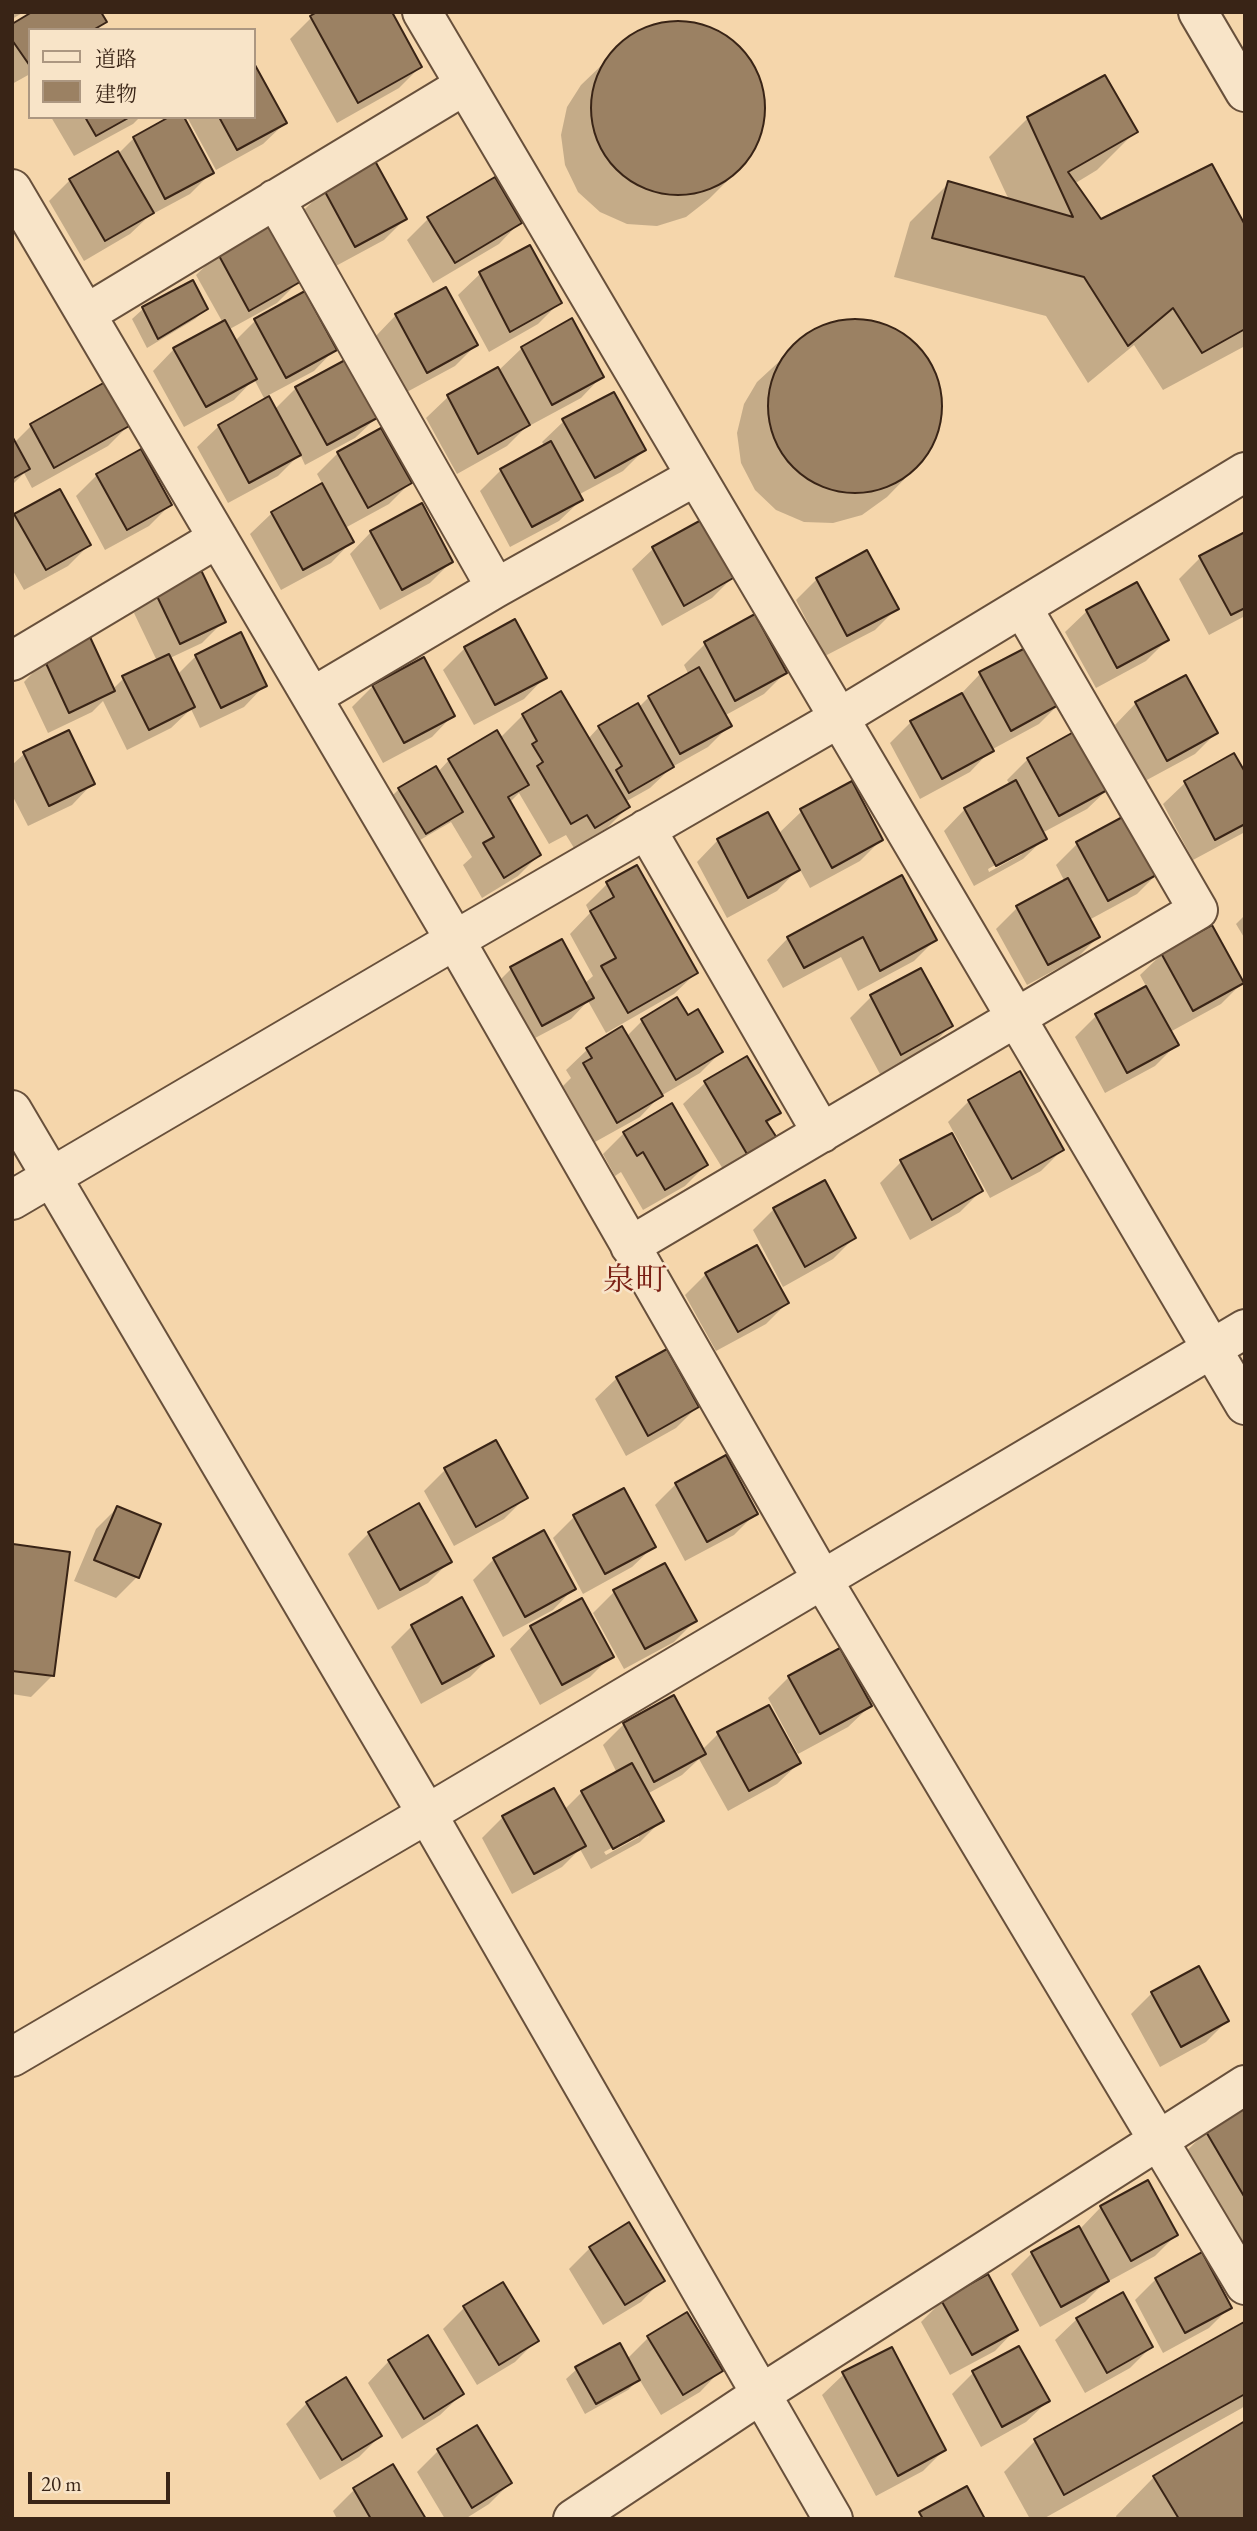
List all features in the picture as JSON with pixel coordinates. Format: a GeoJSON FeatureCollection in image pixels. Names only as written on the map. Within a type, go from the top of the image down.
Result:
{"type":"FeatureCollection","features":[{"type":"Feature","properties":{"kind":"street"},"geometry":{"type":"LineString","coordinates":[[422,12],[1245,1405]]}},
{"type":"Feature","properties":{"kind":"street"},"geometry":{"type":"LineString","coordinates":[[1198,12],[1245,92]]}},
{"type":"Feature","properties":{"kind":"street"},"geometry":{"type":"LineString","coordinates":[[86,314],[465,85]]}},
{"type":"Feature","properties":{"kind":"street"},"geometry":{"type":"LineString","coordinates":[[12,189],[454,940],[822,1579],[1245,2285]]}},
{"type":"Feature","properties":{"kind":"street"},"geometry":{"type":"LineString","coordinates":[[275,199],[496,588]]}},
{"type":"Feature","properties":{"kind":"street"},"geometry":{"type":"LineString","coordinates":[[12,1200],[839,718],[1245,472]]}},
{"type":"Feature","properties":{"kind":"street"},"geometry":{"type":"LineString","coordinates":[[312,697],[496,588],[696,476]]}},
{"type":"Feature","properties":{"kind":"street"},"geometry":{"type":"LineString","coordinates":[[12,661],[218,538]]}},
{"type":"Feature","properties":{"kind":"street"},"geometry":{"type":"LineString","coordinates":[[630,1246],[1198,910],[1022,607]]}},
{"type":"Feature","properties":{"kind":"street"},"geometry":{"type":"LineString","coordinates":[[646,829],[822,1133]]}},
{"type":"Feature","properties":{"kind":"street"},"geometry":{"type":"LineString","coordinates":[[12,1110],[427,1814],[833,2519]]}},
{"type":"Feature","properties":{"kind":"street"},"geometry":{"type":"LineString","coordinates":[[12,2057],[1245,1329]]}},
{"type":"Feature","properties":{"kind":"street"},"geometry":{"type":"LineString","coordinates":[[573,2519],[761,2394],[1245,2085]]}},
{"type":"Feature","properties":{"kind":"building"},"geometry":{"type":"Polygon","coordinates":[[[32,12],[101,12],[107,22],[96,28],[28,28],[28,63],[12,40],[12,24],[32,12]]]}},
{"type":"Feature","properties":{"kind":"building"},"geometry":{"type":"Polygon","coordinates":[[[317,12],[392,12],[422,67],[358,103],[310,16],[317,12]]]}},
{"type":"Feature","properties":{"kind":"building"},"geometry":{"type":"Polygon","coordinates":[[[678,21],[711,28],[739,47],[758,75],[765,108],[758,141],[739,169],[711,188],[678,195],[645,188],[617,169],[598,141],[591,108],[598,75],[617,47],[645,28],[678,21]]]}},
{"type":"Feature","properties":{"kind":"building"},"geometry":{"type":"Polygon","coordinates":[[[256,67],[287,123],[237,150],[220,119],[256,119],[256,67]]]}},
{"type":"Feature","properties":{"kind":"building"},"geometry":{"type":"Polygon","coordinates":[[[1105,75],[1138,132],[1068,172],[1101,219],[1212,164],[1245,225],[1245,329],[1202,353],[1173,308],[1128,346],[1084,277],[932,238],[948,181],[1073,217],[1027,117],[1105,75]]]}},
{"type":"Feature","properties":{"kind":"building"},"geometry":{"type":"Polygon","coordinates":[[[86,119],[126,119],[96,136],[86,119]]]}},
{"type":"Feature","properties":{"kind":"building"},"geometry":{"type":"Polygon","coordinates":[[[165,119],[185,119],[214,173],[165,199],[133,137],[165,119]]]}},
{"type":"Feature","properties":{"kind":"building"},"geometry":{"type":"Polygon","coordinates":[[[118,151],[154,213],[105,241],[69,179],[118,151]]]}},
{"type":"Feature","properties":{"kind":"building"},"geometry":{"type":"Polygon","coordinates":[[[375,161],[407,219],[355,247],[323,188],[375,161]]]}},
{"type":"Feature","properties":{"kind":"building"},"geometry":{"type":"Polygon","coordinates":[[[495,177],[522,223],[455,263],[427,217],[495,177]]]}},
{"type":"Feature","properties":{"kind":"building"},"geometry":{"type":"Polygon","coordinates":[[[268,224],[300,282],[249,311],[217,252],[268,224]]]}},
{"type":"Feature","properties":{"kind":"building"},"geometry":{"type":"Polygon","coordinates":[[[530,245],[562,303],[510,332],[479,272],[530,245]]]}},
{"type":"Feature","properties":{"kind":"building"},"geometry":{"type":"Polygon","coordinates":[[[193,280],[208,309],[158,339],[142,307],[193,280]]]}},
{"type":"Feature","properties":{"kind":"building"},"geometry":{"type":"Polygon","coordinates":[[[446,287],[478,345],[427,373],[395,314],[446,287]]]}},
{"type":"Feature","properties":{"kind":"building"},"geometry":{"type":"Polygon","coordinates":[[[305,291],[337,350],[286,378],[254,319],[305,291]]]}},
{"type":"Feature","properties":{"kind":"building"},"geometry":{"type":"Polygon","coordinates":[[[572,318],[604,377],[552,405],[521,347],[572,318]]]}},
{"type":"Feature","properties":{"kind":"building"},"geometry":{"type":"Polygon","coordinates":[[[855,319],[888,326],[917,344],[935,373],[942,406],[935,439],[917,468],[888,486],[855,493],[822,486],[793,468],[775,439],[768,406],[775,373],[793,344],[822,326],[855,319]]]}},
{"type":"Feature","properties":{"kind":"building"},"geometry":{"type":"Polygon","coordinates":[[[225,320],[257,379],[206,407],[173,348],[225,320]]]}},
{"type":"Feature","properties":{"kind":"building"},"geometry":{"type":"Polygon","coordinates":[[[347,359],[379,417],[327,445],[295,387],[347,359]]]}},
{"type":"Feature","properties":{"kind":"building"},"geometry":{"type":"Polygon","coordinates":[[[498,367],[530,425],[478,454],[447,395],[498,367]]]}},
{"type":"Feature","properties":{"kind":"building"},"geometry":{"type":"Polygon","coordinates":[[[107,381],[131,425],[54,468],[30,424],[107,381]]]}},
{"type":"Feature","properties":{"kind":"building"},"geometry":{"type":"Polygon","coordinates":[[[614,392],[646,450],[595,478],[562,419],[614,392]]]}},
{"type":"Feature","properties":{"kind":"building"},"geometry":{"type":"Polygon","coordinates":[[[269,396],[301,455],[249,483],[218,425],[269,396]]]}},
{"type":"Feature","properties":{"kind":"building"},"geometry":{"type":"Polygon","coordinates":[[[381,428],[412,483],[368,508],[337,452],[381,428]]]}},
{"type":"Feature","properties":{"kind":"building"},"geometry":{"type":"Polygon","coordinates":[[[12,436],[30,469],[12,479],[12,436]]]}},
{"type":"Feature","properties":{"kind":"building"},"geometry":{"type":"Polygon","coordinates":[[[551,441],[583,500],[532,527],[500,469],[551,441]]]}},
{"type":"Feature","properties":{"kind":"building"},"geometry":{"type":"Polygon","coordinates":[[[141,449],[172,505],[127,530],[96,474],[141,449]]]}},
{"type":"Feature","properties":{"kind":"building"},"geometry":{"type":"Polygon","coordinates":[[[322,483],[354,542],[303,570],[271,512],[322,483]]]}},
{"type":"Feature","properties":{"kind":"building"},"geometry":{"type":"Polygon","coordinates":[[[60,489],[91,545],[46,570],[14,514],[60,489]]]}},
{"type":"Feature","properties":{"kind":"building"},"geometry":{"type":"Polygon","coordinates":[[[422,503],[453,562],[402,590],[370,531],[422,503]]]}},
{"type":"Feature","properties":{"kind":"building"},"geometry":{"type":"Polygon","coordinates":[[[703,519],[735,577],[684,606],[652,547],[703,519]]]}},
{"type":"Feature","properties":{"kind":"building"},"geometry":{"type":"Polygon","coordinates":[[[1245,532],[1245,608],[1231,615],[1199,556],[1245,532]]]}},
{"type":"Feature","properties":{"kind":"building"},"geometry":{"type":"Polygon","coordinates":[[[867,550],[899,609],[847,636],[816,578],[867,550]]]}},
{"type":"Feature","properties":{"kind":"building"},"geometry":{"type":"Polygon","coordinates":[[[200,568],[226,622],[180,644],[154,590],[200,568]]]}},
{"type":"Feature","properties":{"kind":"building"},"geometry":{"type":"Polygon","coordinates":[[[1137,582],[1169,640],[1117,668],[1086,610],[1137,582]]]}},
{"type":"Feature","properties":{"kind":"building"},"geometry":{"type":"Polygon","coordinates":[[[755,614],[787,673],[735,701],[704,642],[755,614]]]}},
{"type":"Feature","properties":{"kind":"building"},"geometry":{"type":"Polygon","coordinates":[[[515,619],[547,678],[495,705],[464,647],[515,619]]]}},
{"type":"Feature","properties":{"kind":"building"},"geometry":{"type":"Polygon","coordinates":[[[241,632],[267,686],[221,708],[195,655],[241,632]]]}},
{"type":"Feature","properties":{"kind":"building"},"geometry":{"type":"Polygon","coordinates":[[[90,637],[115,691],[69,713],[44,659],[90,637]]]}},
{"type":"Feature","properties":{"kind":"building"},"geometry":{"type":"Polygon","coordinates":[[[1031,645],[1062,703],[1011,731],[979,672],[1031,645]]]}},
{"type":"Feature","properties":{"kind":"building"},"geometry":{"type":"Polygon","coordinates":[[[169,654],[195,707],[149,730],[122,676],[169,654]]]}},
{"type":"Feature","properties":{"kind":"building"},"geometry":{"type":"Polygon","coordinates":[[[424,657],[455,716],[404,743],[372,685],[424,657]]]}},
{"type":"Feature","properties":{"kind":"building"},"geometry":{"type":"Polygon","coordinates":[[[699,667],[732,726],[680,754],[648,696],[699,667]]]}},
{"type":"Feature","properties":{"kind":"building"},"geometry":{"type":"Polygon","coordinates":[[[1186,675],[1218,733],[1167,761],[1135,702],[1186,675]]]}},
{"type":"Feature","properties":{"kind":"building"},"geometry":{"type":"Polygon","coordinates":[[[561,691],[630,807],[595,828],[587,815],[571,824],[537,766],[543,762],[532,744],[537,741],[522,714],[561,691]]]}},
{"type":"Feature","properties":{"kind":"building"},"geometry":{"type":"Polygon","coordinates":[[[962,693],[994,751],[942,779],[910,721],[962,693]]]}},
{"type":"Feature","properties":{"kind":"building"},"geometry":{"type":"Polygon","coordinates":[[[638,703],[674,767],[629,793],[616,770],[622,766],[598,726],[638,703]]]}},
{"type":"Feature","properties":{"kind":"building"},"geometry":{"type":"Polygon","coordinates":[[[1079,729],[1111,788],[1059,816],[1027,758],[1079,729]]]}},
{"type":"Feature","properties":{"kind":"building"},"geometry":{"type":"Polygon","coordinates":[[[69,730],[95,784],[49,806],[23,752],[69,730]]]}},
{"type":"Feature","properties":{"kind":"building"},"geometry":{"type":"Polygon","coordinates":[[[497,730],[529,785],[508,797],[541,855],[504,878],[483,843],[494,837],[448,759],[497,730]]]}},
{"type":"Feature","properties":{"kind":"building"},"geometry":{"type":"Polygon","coordinates":[[[1234,753],[1245,772],[1245,824],[1215,840],[1184,781],[1234,753]]]}},
{"type":"Feature","properties":{"kind":"building"},"geometry":{"type":"Polygon","coordinates":[[[436,766],[463,812],[426,834],[398,788],[436,766]]]}},
{"type":"Feature","properties":{"kind":"building"},"geometry":{"type":"Polygon","coordinates":[[[1016,780],[1047,839],[996,866],[964,808],[1016,780]]]}},
{"type":"Feature","properties":{"kind":"building"},"geometry":{"type":"Polygon","coordinates":[[[852,781],[883,840],[832,868],[800,809],[852,781]]]}},
{"type":"Feature","properties":{"kind":"building"},"geometry":{"type":"Polygon","coordinates":[[[768,812],[800,870],[748,898],[717,839],[768,812]]]}},
{"type":"Feature","properties":{"kind":"building"},"geometry":{"type":"Polygon","coordinates":[[[1128,814],[1160,873],[1108,901],[1076,842],[1128,814]]]}},
{"type":"Feature","properties":{"kind":"building"},"geometry":{"type":"Polygon","coordinates":[[[637,865],[698,973],[628,1013],[601,966],[616,958],[590,911],[614,897],[606,882],[637,865]]]}},
{"type":"Feature","properties":{"kind":"building"},"geometry":{"type":"Polygon","coordinates":[[[902,875],[937,940],[880,971],[863,937],[804,968],[787,937],[902,875]]]}},
{"type":"Feature","properties":{"kind":"building"},"geometry":{"type":"Polygon","coordinates":[[[1068,878],[1100,937],[1048,965],[1016,906],[1068,878]]]}},
{"type":"Feature","properties":{"kind":"building"},"geometry":{"type":"Polygon","coordinates":[[[1212,925],[1244,983],[1193,1011],[1161,953],[1212,925]]]}},
{"type":"Feature","properties":{"kind":"building"},"geometry":{"type":"Polygon","coordinates":[[[562,939],[594,998],[542,1026],[510,967],[562,939]]]}},
{"type":"Feature","properties":{"kind":"building"},"geometry":{"type":"Polygon","coordinates":[[[921,968],[953,1026],[901,1055],[870,995],[921,968]]]}},
{"type":"Feature","properties":{"kind":"building"},"geometry":{"type":"Polygon","coordinates":[[[1146,986],[1179,1045],[1127,1073],[1095,1014],[1146,986]]]}},
{"type":"Feature","properties":{"kind":"building"},"geometry":{"type":"Polygon","coordinates":[[[677,997],[688,1015],[698,1009],[723,1052],[676,1080],[641,1019],[677,997]]]}},
{"type":"Feature","properties":{"kind":"building"},"geometry":{"type":"Polygon","coordinates":[[[622,1026],[663,1096],[617,1123],[583,1063],[592,1058],[586,1048],[622,1026]]]}},
{"type":"Feature","properties":{"kind":"building"},"geometry":{"type":"Polygon","coordinates":[[[747,1056],[781,1113],[766,1121],[777,1138],[747,1154],[704,1081],[747,1056]]]}},
{"type":"Feature","properties":{"kind":"building"},"geometry":{"type":"Polygon","coordinates":[[[1020,1071],[1064,1150],[1012,1179],[968,1100],[1020,1071]]]}},
{"type":"Feature","properties":{"kind":"building"},"geometry":{"type":"Polygon","coordinates":[[[672,1103],[708,1165],[665,1190],[643,1152],[637,1156],[623,1132],[672,1103]]]}},
{"type":"Feature","properties":{"kind":"building"},"geometry":{"type":"Polygon","coordinates":[[[952,1133],[983,1191],[932,1220],[900,1160],[952,1133]]]}},
{"type":"Feature","properties":{"kind":"building"},"geometry":{"type":"Polygon","coordinates":[[[825,1180],[856,1238],[805,1267],[773,1208],[825,1180]]]}},
{"type":"Feature","properties":{"kind":"building"},"geometry":{"type":"Polygon","coordinates":[[[757,1245],[789,1303],[738,1332],[705,1273],[757,1245]]]}},
{"type":"Feature","properties":{"kind":"building"},"geometry":{"type":"Polygon","coordinates":[[[667,1349],[699,1407],[648,1436],[616,1377],[667,1349]]]}},
{"type":"Feature","properties":{"kind":"building"},"geometry":{"type":"Polygon","coordinates":[[[496,1440],[528,1498],[476,1527],[444,1468],[496,1440]]]}},
{"type":"Feature","properties":{"kind":"building"},"geometry":{"type":"Polygon","coordinates":[[[726,1455],[758,1514],[707,1542],[675,1483],[726,1455]]]}},
{"type":"Feature","properties":{"kind":"building"},"geometry":{"type":"Polygon","coordinates":[[[624,1488],[656,1547],[605,1574],[573,1515],[624,1488]]]}},
{"type":"Feature","properties":{"kind":"building"},"geometry":{"type":"Polygon","coordinates":[[[419,1503],[452,1562],[400,1590],[368,1532],[419,1503]]]}},
{"type":"Feature","properties":{"kind":"building"},"geometry":{"type":"Polygon","coordinates":[[[117,1506],[161,1524],[139,1578],[94,1560],[117,1506]]]}},
{"type":"Feature","properties":{"kind":"building"},"geometry":{"type":"Polygon","coordinates":[[[544,1530],[576,1589],[525,1617],[493,1558],[544,1530]]]}},
{"type":"Feature","properties":{"kind":"building"},"geometry":{"type":"Polygon","coordinates":[[[13,1544],[70,1552],[54,1676],[12,1671],[13,1544]]]}},
{"type":"Feature","properties":{"kind":"building"},"geometry":{"type":"Polygon","coordinates":[[[665,1563],[697,1621],[645,1649],[613,1590],[665,1563]]]}},
{"type":"Feature","properties":{"kind":"building"},"geometry":{"type":"Polygon","coordinates":[[[462,1597],[494,1656],[442,1684],[411,1625],[462,1597]]]}},
{"type":"Feature","properties":{"kind":"building"},"geometry":{"type":"Polygon","coordinates":[[[582,1598],[614,1657],[562,1685],[530,1626],[582,1598]]]}},
{"type":"Feature","properties":{"kind":"building"},"geometry":{"type":"Polygon","coordinates":[[[840,1648],[872,1706],[820,1734],[788,1676],[840,1648]]]}},
{"type":"Feature","properties":{"kind":"building"},"geometry":{"type":"Polygon","coordinates":[[[674,1695],[706,1754],[654,1782],[623,1723],[674,1695]]]}},
{"type":"Feature","properties":{"kind":"building"},"geometry":{"type":"Polygon","coordinates":[[[769,1705],[801,1763],[749,1791],[717,1732],[769,1705]]]}},
{"type":"Feature","properties":{"kind":"building"},"geometry":{"type":"Polygon","coordinates":[[[632,1763],[664,1821],[613,1849],[581,1791],[632,1763]]]}},
{"type":"Feature","properties":{"kind":"building"},"geometry":{"type":"Polygon","coordinates":[[[554,1788],[586,1846],[534,1874],[502,1816],[554,1788]]]}},
{"type":"Feature","properties":{"kind":"building"},"geometry":{"type":"Polygon","coordinates":[[[1199,1966],[1229,2021],[1181,2047],[1151,1992],[1199,1966]]]}},
{"type":"Feature","properties":{"kind":"building"},"geometry":{"type":"Polygon","coordinates":[[[1245,2107],[1245,2198],[1205,2130],[1245,2107]]]}},
{"type":"Feature","properties":{"kind":"building"},"geometry":{"type":"Polygon","coordinates":[[[1148,2180],[1178,2235],[1131,2261],[1100,2206],[1148,2180]]]}},
{"type":"Feature","properties":{"kind":"building"},"geometry":{"type":"Polygon","coordinates":[[[629,2222],[665,2281],[625,2305],[589,2247],[629,2222]]]}},
{"type":"Feature","properties":{"kind":"building"},"geometry":{"type":"Polygon","coordinates":[[[1079,2226],[1109,2281],[1061,2307],[1031,2252],[1079,2226]]]}},
{"type":"Feature","properties":{"kind":"building"},"geometry":{"type":"Polygon","coordinates":[[[1202,2252],[1232,2308],[1185,2333],[1155,2278],[1202,2252]]]}},
{"type":"Feature","properties":{"kind":"building"},"geometry":{"type":"Polygon","coordinates":[[[988,2274],[1018,2330],[972,2355],[941,2300],[988,2274]]]}},
{"type":"Feature","properties":{"kind":"building"},"geometry":{"type":"Polygon","coordinates":[[[503,2282],[539,2341],[499,2365],[463,2306],[503,2282]]]}},
{"type":"Feature","properties":{"kind":"building"},"geometry":{"type":"Polygon","coordinates":[[[1123,2292],[1153,2347],[1107,2373],[1076,2318],[1123,2292]]]}},
{"type":"Feature","properties":{"kind":"building"},"geometry":{"type":"Polygon","coordinates":[[[687,2312],[723,2371],[683,2395],[647,2336],[687,2312]]]}},
{"type":"Feature","properties":{"kind":"building"},"geometry":{"type":"Polygon","coordinates":[[[1244,2322],[1245,2394],[1064,2495],[1034,2439],[1244,2322]]]}},
{"type":"Feature","properties":{"kind":"building"},"geometry":{"type":"Polygon","coordinates":[[[428,2335],[464,2394],[424,2419],[388,2360],[428,2335]]]}},
{"type":"Feature","properties":{"kind":"building"},"geometry":{"type":"Polygon","coordinates":[[[620,2343],[640,2380],[596,2404],[575,2367],[620,2343]]]}},
{"type":"Feature","properties":{"kind":"building"},"geometry":{"type":"Polygon","coordinates":[[[1019,2346],[1050,2401],[1002,2427],[972,2371],[1019,2346]]]}},
{"type":"Feature","properties":{"kind":"building"},"geometry":{"type":"Polygon","coordinates":[[[892,2347],[946,2450],[898,2476],[842,2372],[892,2347]]]}},
{"type":"Feature","properties":{"kind":"building"},"geometry":{"type":"Polygon","coordinates":[[[346,2377],[382,2436],[342,2460],[306,2402],[346,2377]]]}},
{"type":"Feature","properties":{"kind":"building"},"geometry":{"type":"Polygon","coordinates":[[[1245,2421],[1245,2519],[1179,2519],[1153,2476],[1245,2421]]]}},
{"type":"Feature","properties":{"kind":"building"},"geometry":{"type":"Polygon","coordinates":[[[477,2425],[512,2483],[472,2508],[437,2449],[477,2425]]]}},
{"type":"Feature","properties":{"kind":"building"},"geometry":{"type":"Polygon","coordinates":[[[393,2464],[426,2519],[371,2519],[353,2488],[393,2464]]]}},
{"type":"Feature","properties":{"kind":"building"},"geometry":{"type":"Polygon","coordinates":[[[967,2486],[985,2519],[923,2519],[919,2512],[967,2486]]]}},
{"type":"Feature","properties":{"kind":"district","name":"泉町"},"geometry":{"type":"Point","coordinates":[635,1281]}}]}
